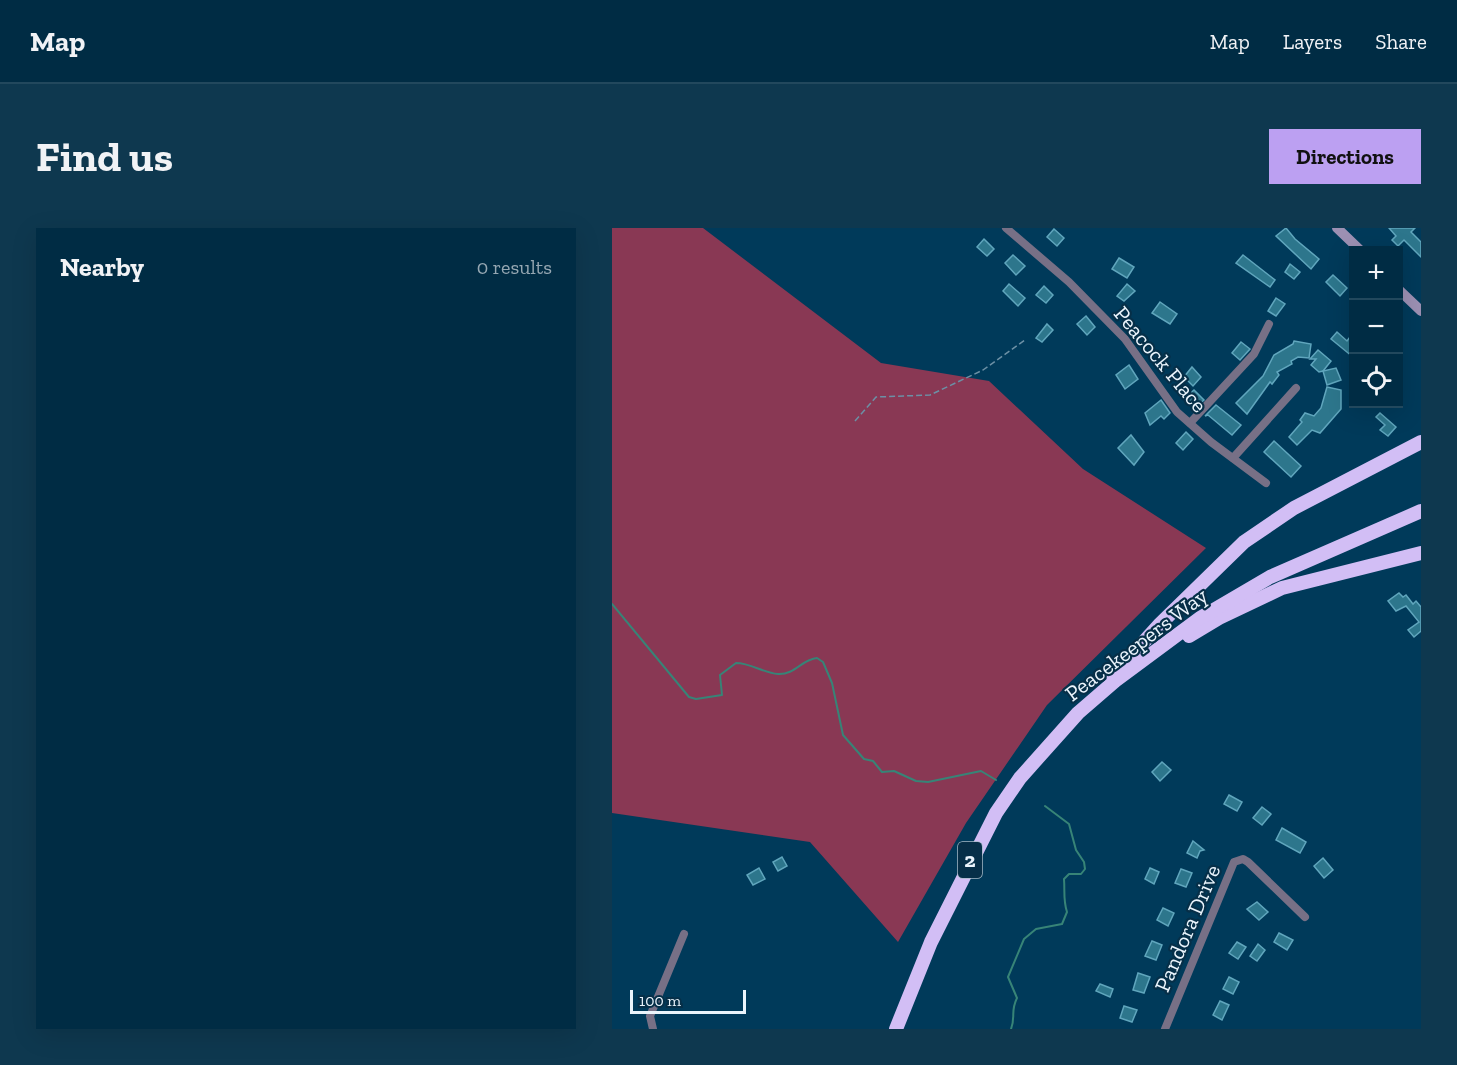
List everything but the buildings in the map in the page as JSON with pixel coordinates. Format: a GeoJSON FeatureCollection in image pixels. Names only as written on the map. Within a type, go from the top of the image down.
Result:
{"type":"FeatureCollection","features":[{"type":"Feature","properties":{"kind":"highway"},"geometry":{"type":"LineString","coordinates":[[1078,712],[1160,624],[1244,542],[1294,508],[1421,442]]}},
{"type":"Feature","properties":{"kind":"highway","name":"Peacekeepers Way"},"geometry":{"type":"LineString","coordinates":[[896,1029],[931,942],[996,813],[1020,778],[1078,712],[1115,681],[1200,618],[1270,577],[1421,512]]}},
{"type":"Feature","properties":{"kind":"highway"},"geometry":{"type":"LineString","coordinates":[[1115,681],[1219,618],[1282,588],[1421,553]]}},
{"type":"Feature","properties":{"kind":"main road"},"geometry":{"type":"LineString","coordinates":[[1337,228],[1356,246]]}},
{"type":"Feature","properties":{"kind":"main road"},"geometry":{"type":"LineString","coordinates":[[1403,294],[1421,311]]}},
{"type":"Feature","properties":{"kind":"street","name":"Peacock Place"},"geometry":{"type":"LineString","coordinates":[[1006,228],[1069,282],[1125,339],[1177,412],[1266,483]]}},
{"type":"Feature","properties":{"kind":"street"},"geometry":{"type":"LineString","coordinates":[[1190,423],[1254,354],[1269,324]]}},
{"type":"Feature","properties":{"kind":"street"},"geometry":{"type":"LineString","coordinates":[[1233,458],[1296,388]]}},
{"type":"Feature","properties":{"kind":"street","name":"Pandora Drive"},"geometry":{"type":"LineString","coordinates":[[1165,1029],[1234,862],[1243,860],[1248,862],[1305,917]]}},
{"type":"Feature","properties":{"kind":"street"},"geometry":{"type":"LineString","coordinates":[[653,1029],[650,1016],[684,934]]}},
{"type":"Feature","properties":{"kind":"path"},"geometry":{"type":"LineString","coordinates":[[855,421],[876,397],[930,395],[983,370],[1025,340]]}},
{"type":"Feature","properties":{"kind":"shaded area"},"geometry":{"type":"Polygon","coordinates":[[[612,228],[703,228],[881,363],[989,381],[1083,469],[1206,548],[1047,705],[966,823],[898,942],[810,842],[612,813],[612,228]]]}},
{"type":"Feature","properties":{"kind":"waterway"},"geometry":{"type":"LineString","coordinates":[[612,604],[689,697],[696,699],[722,695],[720,675],[736,663],[784,674],[817,658],[823,662],[832,683],[843,735],[864,759],[873,761],[882,772],[894,771],[916,781],[928,782],[981,771],[996,780]]}},
{"type":"Feature","properties":{"kind":"waterway"},"geometry":{"type":"LineString","coordinates":[[1011,1029],[1017,998],[1008,977],[1024,939],[1036,929],[1062,924],[1067,912],[1064,879],[1069,874],[1081,874],[1085,869],[1084,862],[1076,850],[1069,824],[1045,806]]}}]}
